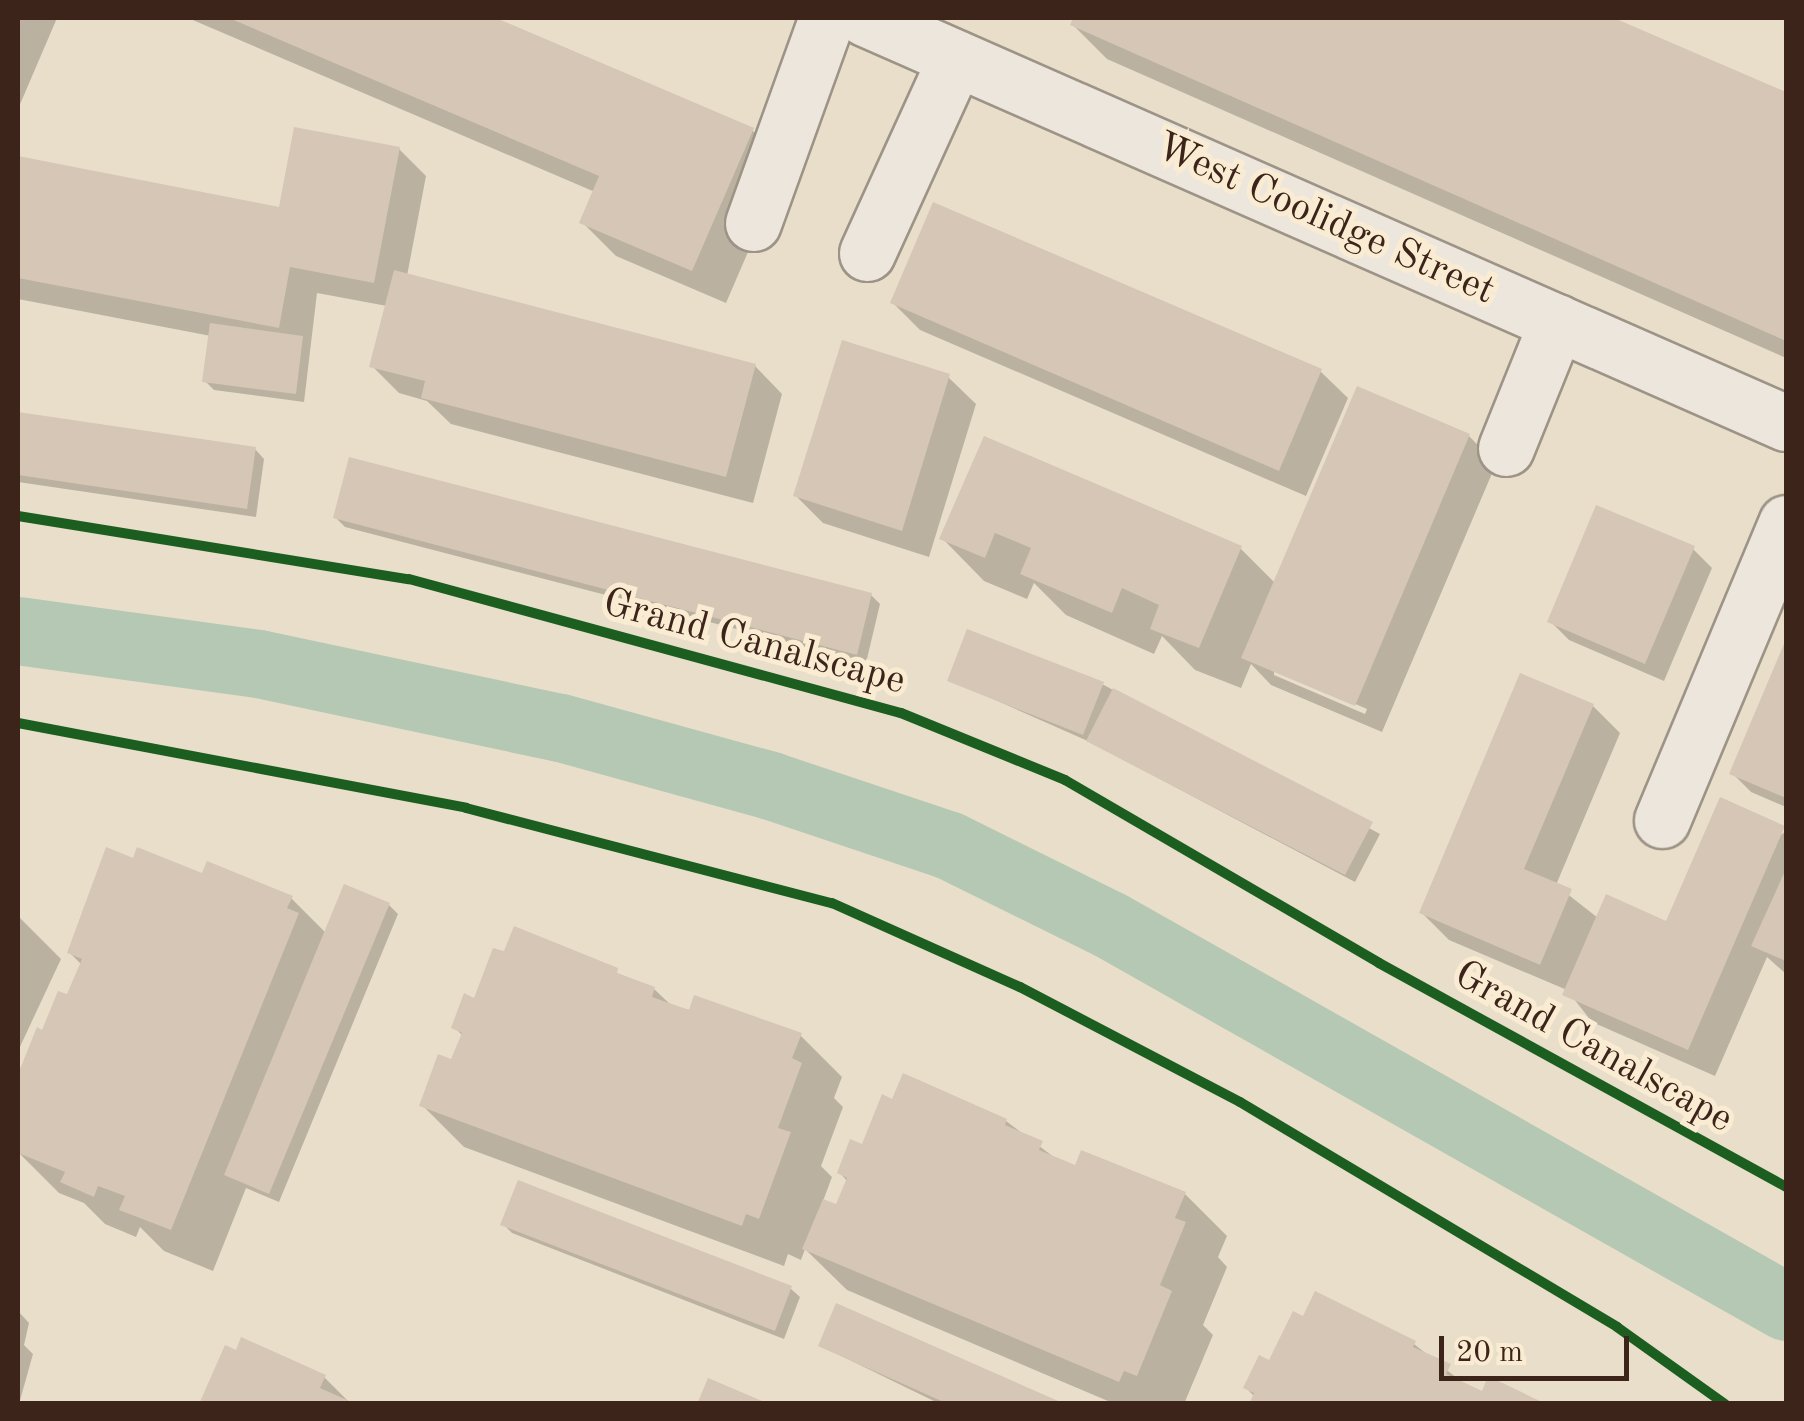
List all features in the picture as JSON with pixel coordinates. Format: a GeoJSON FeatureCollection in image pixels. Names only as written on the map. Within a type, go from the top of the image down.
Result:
{"type":"FeatureCollection","features":[{"type":"Feature","properties":{"kind":"street"},"geometry":{"type":"LineString","coordinates":[[752,223],[827,18]]}},
{"type":"Feature","properties":{"kind":"street","name":"West Coolidge Street"},"geometry":{"type":"LineString","coordinates":[[864,18],[1786,423]]}},
{"type":"Feature","properties":{"kind":"street"},"geometry":{"type":"LineString","coordinates":[[868,252],[956,58]]}},
{"type":"Feature","properties":{"kind":"street"},"geometry":{"type":"LineString","coordinates":[[1506,448],[1557,322]]}},
{"type":"Feature","properties":{"kind":"street"},"geometry":{"type":"LineString","coordinates":[[1662,820],[1786,523]]}},
{"type":"Feature","properties":{"kind":"building"},"geometry":{"type":"Polygon","coordinates":[[[229,18],[496,18],[754,128],[692,271],[579,223],[599,176],[229,18]]]}},
{"type":"Feature","properties":{"kind":"building"},"geometry":{"type":"Polygon","coordinates":[[[1073,18],[1614,18],[1786,92],[1786,341],[1070,25],[1073,18]]]}},
{"type":"Feature","properties":{"kind":"building"},"geometry":{"type":"Polygon","coordinates":[[[294,127],[400,147],[374,283],[290,267],[279,328],[18,278],[18,156],[279,207],[294,127]]]}},
{"type":"Feature","properties":{"kind":"building"},"geometry":{"type":"Polygon","coordinates":[[[933,202],[1322,369],[1279,471],[890,303],[933,202]]]}},
{"type":"Feature","properties":{"kind":"building"},"geometry":{"type":"Polygon","coordinates":[[[394,270],[756,364],[726,477],[421,398],[425,381],[369,367],[394,270]]]}},
{"type":"Feature","properties":{"kind":"building"},"geometry":{"type":"Polygon","coordinates":[[[210,323],[303,336],[296,394],[202,382],[210,323]]]}},
{"type":"Feature","properties":{"kind":"building"},"geometry":{"type":"Polygon","coordinates":[[[842,340],[950,374],[902,531],[793,496],[842,340]]]}},
{"type":"Feature","properties":{"kind":"building"},"geometry":{"type":"Polygon","coordinates":[[[1357,386],[1470,434],[1355,706],[1241,658],[1357,386]]]}},
{"type":"Feature","properties":{"kind":"building"},"geometry":{"type":"Polygon","coordinates":[[[18,412],[256,447],[247,509],[18,475],[18,412]]]}},
{"type":"Feature","properties":{"kind":"building"},"geometry":{"type":"Polygon","coordinates":[[[984,436],[1242,546],[1199,648],[1150,629],[1159,605],[1122,588],[1112,613],[1020,574],[1031,548],[995,533],[985,558],[939,539],[984,436]]]}},
{"type":"Feature","properties":{"kind":"building"},"geometry":{"type":"Polygon","coordinates":[[[349,457],[872,593],[857,655],[333,518],[349,457]]]}},
{"type":"Feature","properties":{"kind":"building"},"geometry":{"type":"Polygon","coordinates":[[[1596,505],[1695,546],[1645,664],[1547,622],[1596,505]]]}},
{"type":"Feature","properties":{"kind":"building"},"geometry":{"type":"Polygon","coordinates":[[[967,629],[1104,682],[1083,735],[947,681],[967,629]]]}},
{"type":"Feature","properties":{"kind":"building"},"geometry":{"type":"Polygon","coordinates":[[[1786,639],[1786,798],[1729,774],[1786,639]]]}},
{"type":"Feature","properties":{"kind":"building"},"geometry":{"type":"Polygon","coordinates":[[[1520,673],[1594,704],[1524,869],[1572,889],[1540,965],[1419,913],[1520,673]]]}},
{"type":"Feature","properties":{"kind":"building"},"geometry":{"type":"Polygon","coordinates":[[[1113,688],[1373,822],[1345,875],[1086,741],[1113,688]]]}},
{"type":"Feature","properties":{"kind":"building"},"geometry":{"type":"Polygon","coordinates":[[[1720,797],[1785,826],[1688,1050],[1562,995],[1606,894],[1666,921],[1720,797]]]}},
{"type":"Feature","properties":{"kind":"building"},"geometry":{"type":"Polygon","coordinates":[[[106,847],[133,858],[137,847],[202,873],[207,861],[293,896],[287,908],[299,913],[171,1230],[119,1210],[125,1196],[98,1186],[94,1197],[60,1182],[65,1172],[18,1153],[18,1074],[37,1027],[42,1030],[58,991],[67,994],[82,959],[67,953],[106,847]]]}},
{"type":"Feature","properties":{"kind":"building"},"geometry":{"type":"Polygon","coordinates":[[[1786,869],[1786,961],[1751,946],[1786,869]]]}},
{"type":"Feature","properties":{"kind":"building"},"geometry":{"type":"Polygon","coordinates":[[[344,884],[390,903],[269,1194],[224,1175],[344,884]]]}},
{"type":"Feature","properties":{"kind":"building"},"geometry":{"type":"Polygon","coordinates":[[[514,926],[655,987],[652,997],[689,1010],[694,995],[802,1033],[792,1058],[802,1063],[778,1128],[791,1132],[759,1219],[746,1214],[742,1226],[419,1106],[438,1054],[451,1059],[462,1033],[451,1028],[464,993],[474,998],[493,948],[504,951],[514,926]]]}},
{"type":"Feature","properties":{"kind":"building"},"geometry":{"type":"Polygon","coordinates":[[[903,1073],[1007,1119],[1005,1125],[1043,1141],[1039,1150],[1075,1165],[1081,1150],[1186,1192],[1175,1218],[1186,1222],[1160,1285],[1172,1291],[1137,1376],[1124,1371],[1119,1382],[802,1249],[823,1199],[836,1204],[847,1178],[837,1173],[850,1139],[862,1144],[882,1094],[892,1099],[903,1073]]]}},
{"type":"Feature","properties":{"kind":"building"},"geometry":{"type":"Polygon","coordinates":[[[518,1180],[792,1286],[775,1331],[500,1225],[518,1180]]]}},
{"type":"Feature","properties":{"kind":"building"},"geometry":{"type":"Polygon","coordinates":[[[1315,1291],[1416,1341],[1413,1347],[1451,1364],[1446,1374],[1482,1391],[1488,1376],[1546,1404],[1249,1404],[1254,1393],[1243,1388],[1259,1355],[1269,1360],[1293,1311],[1303,1316],[1315,1291]]]}},
{"type":"Feature","properties":{"kind":"building"},"geometry":{"type":"Polygon","coordinates":[[[836,1303],[1065,1404],[948,1404],[818,1346],[836,1303]]]}},
{"type":"Feature","properties":{"kind":"building"},"geometry":{"type":"Polygon","coordinates":[[[241,1337],[326,1375],[320,1388],[356,1404],[199,1404],[225,1345],[236,1350],[241,1337]]]}},
{"type":"Feature","properties":{"kind":"building"},"geometry":{"type":"Polygon","coordinates":[[[708,1378],[767,1403],[767,1404],[697,1404],[708,1378]]]}},
{"type":"Feature","properties":{"kind":"waterway"},"geometry":{"type":"LineString","coordinates":[[18,631],[259,664],[561,728],[771,786],[950,846],[1110,925],[1786,1307]]}},
{"type":"Feature","properties":{"kind":"cycle path","name":"Grand Canalscape"},"geometry":{"type":"LineString","coordinates":[[18,516],[409,579],[901,713],[1065,780],[1379,963],[1786,1187]]}},
{"type":"Feature","properties":{"kind":"cycle path"},"geometry":{"type":"LineString","coordinates":[[18,723],[466,808],[832,903],[1020,987],[1240,1102],[1617,1327],[1725,1404]]}}]}
